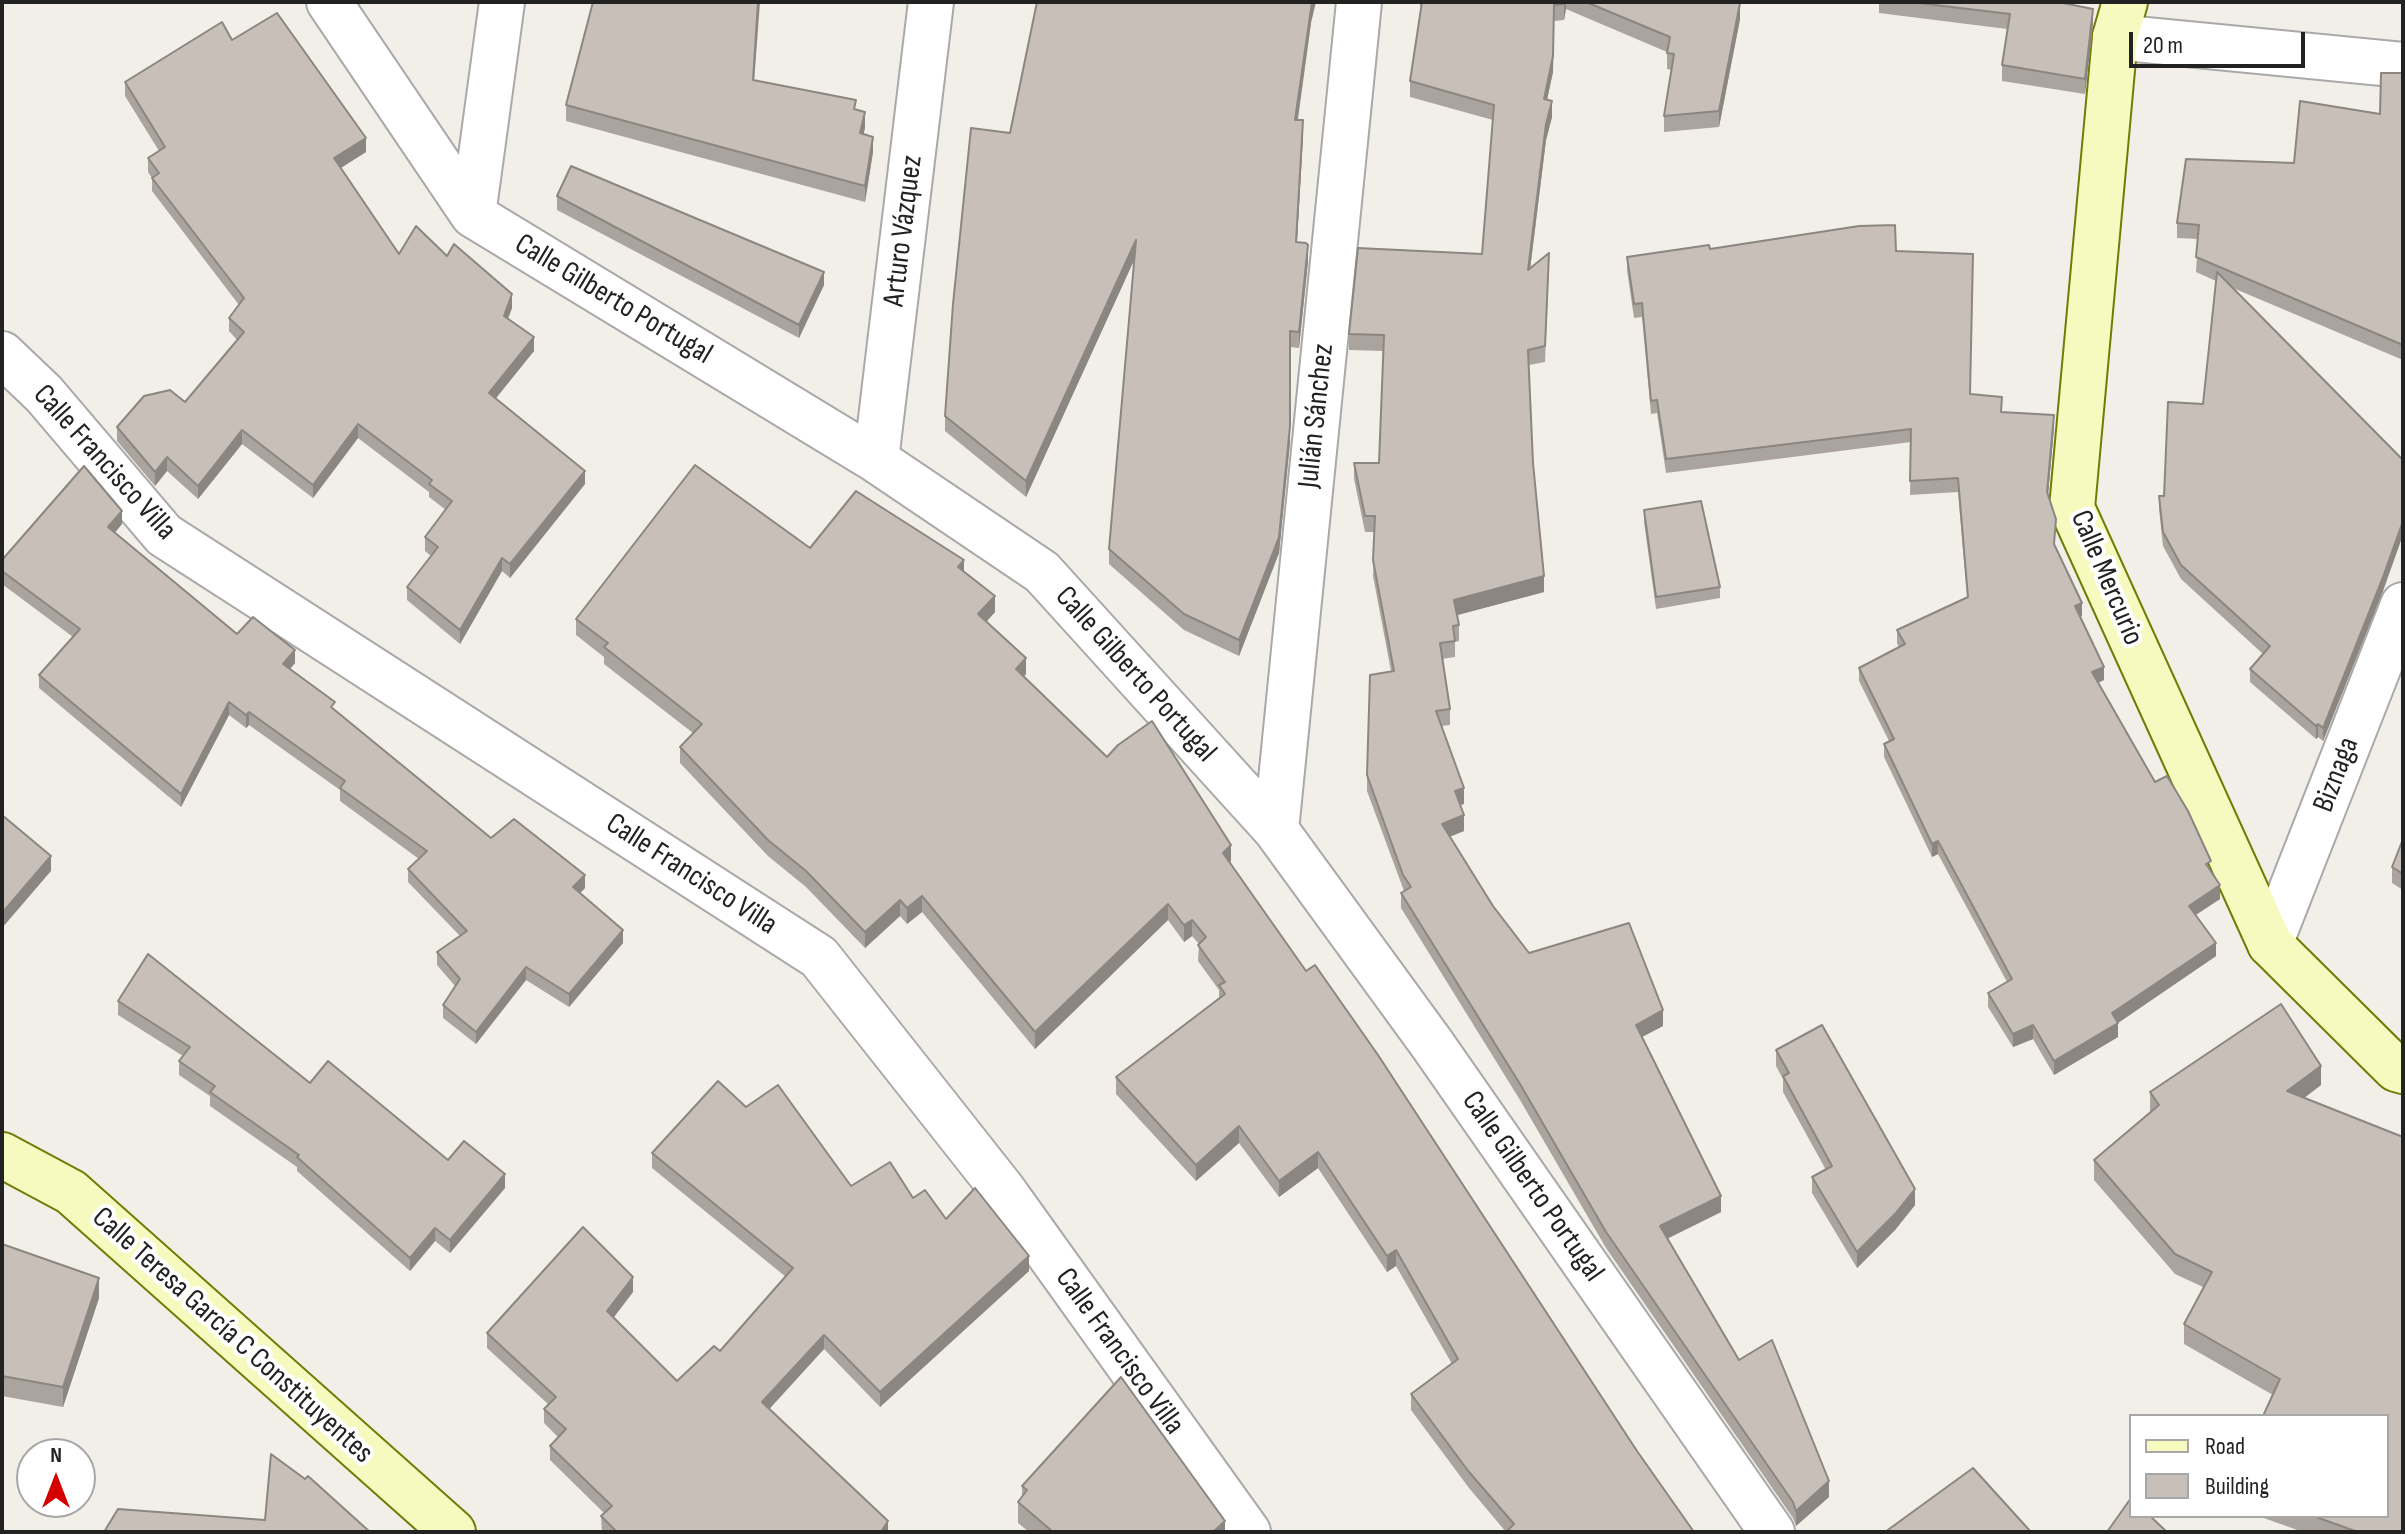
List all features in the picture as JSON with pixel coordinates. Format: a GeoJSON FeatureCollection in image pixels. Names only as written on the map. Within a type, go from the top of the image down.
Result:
{"type":"FeatureCollection","features":[{"type":"Feature","properties":{"kind":"street","name":"Calle Gilberto Portugal"},"geometry":{"type":"LineString","coordinates":[[329,2],[473,215],[876,460],[1042,572],[1276,830],[1432,1044],[1772,1532]]}},
{"type":"Feature","properties":{"kind":"street"},"geometry":{"type":"LineString","coordinates":[[473,215],[502,2]]}},
{"type":"Feature","properties":{"kind":"street","name":"Arturo Vázquez"},"geometry":{"type":"LineString","coordinates":[[876,460],[931,2]]}},
{"type":"Feature","properties":{"kind":"street","name":"Julián Sánchez"},"geometry":{"type":"LineString","coordinates":[[1276,830],[1359,2]]}},
{"type":"Feature","properties":{"kind":"street"},"geometry":{"type":"LineString","coordinates":[[2120,19],[2403,65]]}},
{"type":"Feature","properties":{"kind":"street","name":"Calle Mercurio"},"geometry":{"type":"LineString","coordinates":[[2120,19],[2072,508],[2270,944],[2396,1069],[2403,1071]]}},
{"type":"Feature","properties":{"kind":"street","name":"Calle Francisco Villa"},"geometry":{"type":"LineString","coordinates":[[2,354],[44,394],[164,535],[819,957],[1003,1190],[1248,1532]]}},
{"type":"Feature","properties":{"kind":"street","name":"Biznaga"},"geometry":{"type":"LineString","coordinates":[[2270,944],[2403,605]]}},
{"type":"Feature","properties":{"kind":"street","name":"Calle Teresa García C Constituyentes"},"geometry":{"type":"LineString","coordinates":[[2,1155],[71,1192],[453,1532]]}},
{"type":"Feature","properties":{"kind":"building"},"geometry":{"type":"Polygon","coordinates":[[[593,2],[758,2],[753,80],[856,100],[854,109],[865,112],[860,133],[873,137],[865,186],[566,105],[593,2]]]}},
{"type":"Feature","properties":{"kind":"building"},"geometry":{"type":"Polygon","coordinates":[[[1037,2],[1312,2],[1295,120],[1303,120],[1296,242],[1308,245],[1299,332],[1290,331],[1290,426],[1279,537],[1239,640],[1184,614],[1109,549],[1136,240],[1026,481],[945,416],[971,128],[1010,133],[1037,2]]]}},
{"type":"Feature","properties":{"kind":"building"},"geometry":{"type":"Polygon","coordinates":[[[1422,2],[1564,2],[1554,5],[1553,56],[1544,99],[1552,101],[1546,124],[1528,270],[1549,253],[1545,346],[1528,350],[1533,463],[1544,576],[1454,600],[1459,625],[1453,626],[1455,641],[1440,643],[1450,709],[1436,711],[1464,788],[1455,791],[1464,815],[1442,824],[1493,906],[1529,953],[1629,923],[1663,1010],[1636,1025],[1721,1196],[1660,1226],[1739,1360],[1772,1340],[1829,1481],[1796,1511],[1793,1502],[1606,1232],[1520,1084],[1401,893],[1411,887],[1403,875],[1367,775],[1370,675],[1394,671],[1373,560],[1375,516],[1365,516],[1354,463],[1379,463],[1384,335],[1349,334],[1358,248],[1482,254],[1494,105],[1410,81],[1422,2]]]}},
{"type":"Feature","properties":{"kind":"building"},"geometry":{"type":"Polygon","coordinates":[[[1586,2],[1740,3],[1719,111],[1664,116],[1674,54],[1667,53],[1670,37],[1586,2]]]}},
{"type":"Feature","properties":{"kind":"building"},"geometry":{"type":"Polygon","coordinates":[[[1910,2],[2058,2],[2093,9],[2085,79],[2002,65],[2010,14],[1910,2]]]}},
{"type":"Feature","properties":{"kind":"building"},"geometry":{"type":"Polygon","coordinates":[[[277,13],[366,138],[334,158],[399,254],[416,226],[447,256],[454,244],[512,294],[504,316],[534,337],[489,393],[585,471],[510,564],[502,558],[460,630],[407,587],[438,547],[425,537],[452,501],[429,484],[432,480],[358,424],[313,485],[242,430],[198,486],[167,457],[155,472],[117,427],[144,396],[170,390],[185,402],[244,332],[229,318],[244,298],[152,178],[159,173],[148,158],[165,147],[125,82],[222,22],[232,40],[277,13]]]}},
{"type":"Feature","properties":{"kind":"building"},"geometry":{"type":"Polygon","coordinates":[[[2381,73],[2403,73],[2403,345],[2196,257],[2199,225],[2177,223],[2186,159],[2294,163],[2300,101],[2380,114],[2381,73]]]}},
{"type":"Feature","properties":{"kind":"building"},"geometry":{"type":"Polygon","coordinates":[[[571,166],[824,272],[799,325],[557,196],[571,166]]]}},
{"type":"Feature","properties":{"kind":"building"},"geometry":{"type":"Polygon","coordinates":[[[1895,225],[1896,251],[1973,254],[1970,394],[2002,397],[2001,412],[2054,415],[2047,492],[2056,519],[2054,544],[2082,603],[2075,606],[2104,667],[2092,672],[2155,782],[2167,776],[2188,811],[2211,861],[2206,864],[2220,885],[2189,906],[2216,943],[2112,1013],[2118,1023],[2054,1061],[2033,1025],[2013,1034],[1988,993],[2012,979],[1938,841],[1932,844],[1884,744],[1894,739],[1859,668],[1905,644],[1897,630],[1968,597],[1958,478],[1910,481],[1911,429],[1666,459],[1657,400],[1651,401],[1642,303],[1634,304],[1627,257],[1709,245],[1710,249],[1859,226],[1895,225]]]}},
{"type":"Feature","properties":{"kind":"building"},"geometry":{"type":"Polygon","coordinates":[[[2217,272],[2403,460],[2403,521],[2323,728],[2318,724],[2316,726],[2250,669],[2270,646],[2181,565],[2163,532],[2159,496],[2164,496],[2168,402],[2203,404],[2217,272]]]}},
{"type":"Feature","properties":{"kind":"building"},"geometry":{"type":"Polygon","coordinates":[[[695,465],[810,548],[856,491],[964,560],[958,567],[995,596],[978,614],[1026,658],[1016,669],[1107,757],[1118,745],[1152,721],[1231,845],[1223,853],[1306,971],[1315,965],[1378,1055],[1637,1451],[1694,1532],[1506,1532],[1514,1524],[1469,1472],[1411,1394],[1458,1359],[1396,1250],[1387,1256],[1318,1152],[1279,1181],[1239,1126],[1196,1165],[1116,1077],[1225,994],[1219,985],[1225,982],[1198,945],[1206,937],[1192,920],[1184,925],[1168,904],[1035,1032],[922,896],[907,908],[900,900],[865,932],[806,871],[768,840],[680,747],[702,724],[604,647],[608,643],[576,619],[695,465]]]}},
{"type":"Feature","properties":{"kind":"building"},"geometry":{"type":"Polygon","coordinates":[[[84,466],[122,511],[108,527],[237,634],[253,617],[295,650],[283,664],[335,702],[331,707],[491,838],[514,819],[585,875],[573,887],[623,930],[569,994],[526,967],[476,1032],[443,1005],[460,979],[437,952],[467,931],[408,869],[427,851],[340,788],[345,781],[249,712],[246,715],[229,702],[181,794],[39,675],[80,629],[2,571],[2,560],[84,466]]]}},
{"type":"Feature","properties":{"kind":"building"},"geometry":{"type":"Polygon","coordinates":[[[1701,501],[1720,587],[1656,597],[1644,510],[1701,501]]]}},
{"type":"Feature","properties":{"kind":"building"},"geometry":{"type":"Polygon","coordinates":[[[2,815],[51,856],[2,913],[2,815]]]}},
{"type":"Feature","properties":{"kind":"building"},"geometry":{"type":"Polygon","coordinates":[[[2403,839],[2403,874],[2392,867],[2403,839]]]}},
{"type":"Feature","properties":{"kind":"building"},"geometry":{"type":"Polygon","coordinates":[[[148,954],[310,1083],[328,1061],[448,1160],[464,1141],[505,1174],[450,1240],[435,1228],[410,1258],[297,1157],[299,1155],[210,1092],[215,1086],[179,1061],[190,1047],[118,1001],[148,954]]]}},
{"type":"Feature","properties":{"kind":"building"},"geometry":{"type":"Polygon","coordinates":[[[2281,1004],[2321,1066],[2287,1091],[2403,1137],[2403,1532],[2358,1532],[2319,1518],[2389,1518],[2389,1414],[2264,1414],[2280,1379],[2184,1324],[2212,1272],[2175,1254],[2094,1160],[2159,1105],[2150,1092],[2281,1004]]]}},
{"type":"Feature","properties":{"kind":"building"},"geometry":{"type":"Polygon","coordinates":[[[1822,1025],[1915,1189],[1857,1252],[1812,1177],[1832,1166],[1783,1076],[1789,1073],[1776,1050],[1822,1025]]]}},
{"type":"Feature","properties":{"kind":"building"},"geometry":{"type":"Polygon","coordinates":[[[718,1081],[746,1107],[778,1085],[851,1186],[890,1162],[913,1198],[925,1190],[946,1219],[975,1188],[1029,1256],[880,1392],[824,1335],[762,1402],[888,1521],[881,1532],[617,1532],[601,1516],[612,1506],[550,1446],[566,1429],[544,1409],[556,1397],[487,1333],[583,1227],[633,1277],[607,1311],[677,1381],[714,1346],[720,1351],[793,1268],[652,1153],[718,1081]]]}},
{"type":"Feature","properties":{"kind":"building"},"geometry":{"type":"Polygon","coordinates":[[[2,1244],[99,1278],[63,1387],[2,1376],[2,1244]]]}},
{"type":"Feature","properties":{"kind":"building"},"geometry":{"type":"Polygon","coordinates":[[[1121,1377],[1225,1521],[1213,1532],[1053,1532],[1018,1502],[1027,1490],[1022,1486],[1121,1377]]]}},
{"type":"Feature","properties":{"kind":"building"},"geometry":{"type":"Polygon","coordinates":[[[271,1454],[305,1479],[308,1476],[370,1532],[104,1532],[118,1509],[265,1520],[271,1454]]]}},
{"type":"Feature","properties":{"kind":"building"},"geometry":{"type":"Polygon","coordinates":[[[1973,1468],[2031,1532],[1885,1532],[1973,1468]]]}},
{"type":"Feature","properties":{"kind":"building"},"geometry":{"type":"Polygon","coordinates":[[[2129,1501],[2129,1518],[2152,1518],[2167,1532],[2107,1532],[2129,1501]]]}}]}
